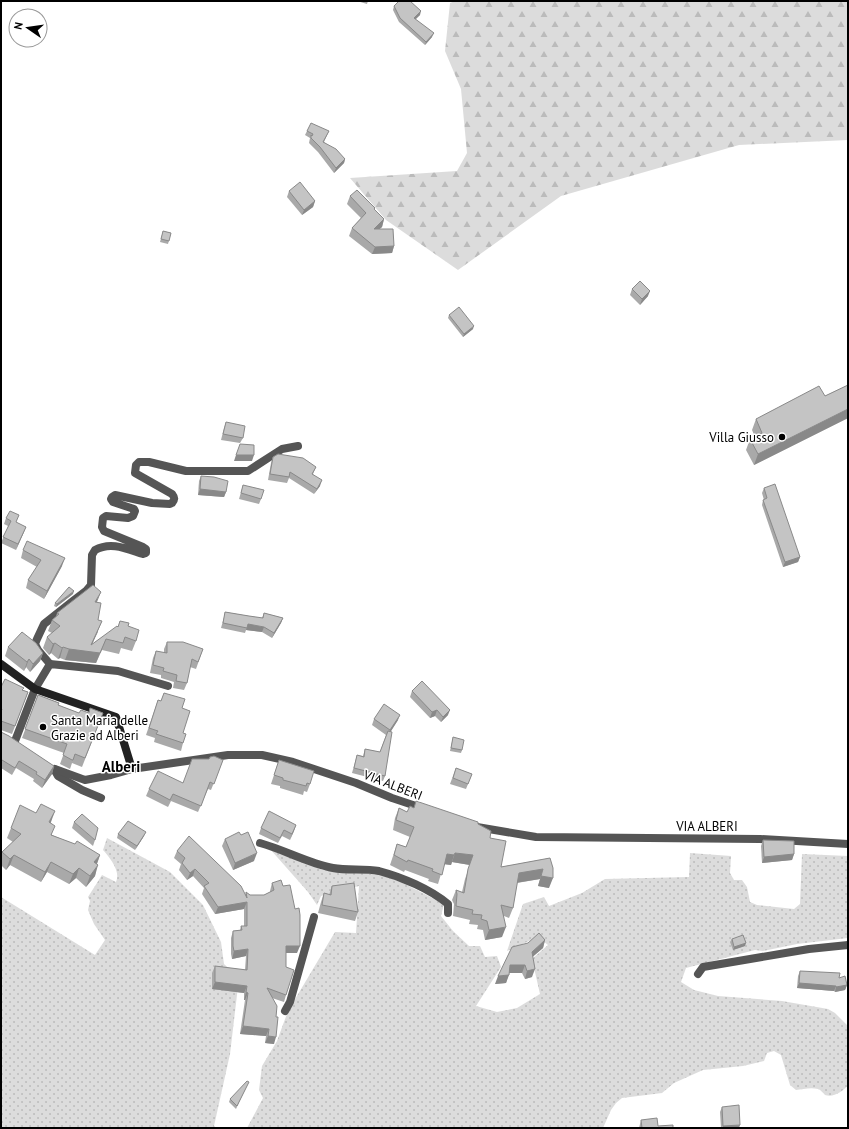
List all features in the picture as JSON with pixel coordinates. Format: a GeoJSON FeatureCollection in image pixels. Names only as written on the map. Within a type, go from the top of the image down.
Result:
{"type":"FeatureCollection","features":[{"type":"Feature","properties":{"kind":"street"},"geometry":{"type":"LineString","coordinates":[[168,686],[118,671],[50,664],[38,650],[36,644],[44,624],[86,591],[90,585],[92,555],[94,550],[109,545],[118,546],[143,554],[147,551],[143,547],[104,531],[102,527],[103,518],[106,516],[128,518],[133,516],[135,511],[134,508],[113,502],[111,499],[112,497],[115,495],[152,503],[170,504],[175,500],[172,494],[135,473],[136,465],[139,462],[149,462],[186,471],[248,471],[282,449],[298,446]]}},
{"type":"Feature","properties":{"kind":"street"},"geometry":{"type":"LineString","coordinates":[[1,664],[35,688],[116,717],[132,769]]}},
{"type":"Feature","properties":{"kind":"street"},"geometry":{"type":"LineString","coordinates":[[14,742],[35,688],[50,664]]}},
{"type":"Feature","properties":{"kind":"street","name":"VIA ALBERI"},"geometry":{"type":"LineString","coordinates":[[101,798],[82,790],[58,776],[52,767],[85,780],[132,769],[228,755],[262,756],[300,764],[356,783],[392,798],[435,813]]}},
{"type":"Feature","properties":{"kind":"street","name":"VIA ALBERI"},"geometry":{"type":"LineString","coordinates":[[471,825],[536,837],[760,839],[848,844]]}},
{"type":"Feature","properties":{"kind":"street"},"geometry":{"type":"LineString","coordinates":[[260,843],[318,864],[335,868],[378,871],[415,884],[442,898],[448,904],[448,913]]}},
{"type":"Feature","properties":{"kind":"street"},"geometry":{"type":"LineString","coordinates":[[284,1010],[290,1002],[314,917]]}},
{"type":"Feature","properties":{"kind":"street"},"geometry":{"type":"LineString","coordinates":[[698,974],[703,966],[809,949],[848,945]]}},
{"type":"Feature","properties":{"kind":"green space"},"geometry":{"type":"Polygon","coordinates":[[[455,1],[848,1],[848,140],[739,145],[561,196],[458,270],[386,220],[350,178],[457,171],[467,153],[461,89],[445,51],[450,3],[455,1]]]}},
{"type":"Feature","properties":{"kind":"green space"},"geometry":{"type":"Polygon","coordinates":[[[107,838],[170,872],[203,905],[221,942],[224,964],[239,978],[230,1054],[214,1126],[216,1128],[1,1128],[1,897],[95,955],[105,940],[94,924],[88,910],[90,901],[88,897],[102,875],[116,882],[117,878],[114,865],[103,850],[107,838]]]}},
{"type":"Feature","properties":{"kind":"green space"},"geometry":{"type":"Polygon","coordinates":[[[270,849],[323,870],[378,874],[401,882],[444,904],[441,916],[453,931],[469,946],[480,946],[485,957],[497,956],[501,967],[476,1006],[497,1012],[517,1008],[540,994],[532,959],[548,945],[538,937],[507,951],[523,904],[544,897],[549,906],[582,893],[605,879],[689,877],[690,853],[731,856],[730,873],[734,880],[742,880],[747,887],[750,902],[757,905],[794,909],[800,904],[802,854],[848,856],[848,938],[797,944],[763,951],[755,950],[686,968],[681,982],[694,990],[718,996],[782,1001],[828,1009],[835,1013],[848,1026],[848,1086],[838,1094],[832,1096],[825,1095],[820,1090],[815,1088],[796,1090],[790,1085],[781,1055],[774,1051],[767,1053],[764,1061],[743,1066],[703,1070],[674,1083],[662,1093],[622,1098],[611,1110],[603,1128],[247,1128],[263,1098],[259,1090],[262,1066],[277,1041],[288,1011],[335,932],[356,933],[359,886],[321,896],[317,905],[308,892],[270,849]]]}},
{"type":"Feature","properties":{"kind":"building"},"geometry":{"type":"Polygon","coordinates":[[[399,1],[410,1],[421,11],[414,18],[434,33],[426,42],[400,18],[394,6],[399,1]]]}},
{"type":"Feature","properties":{"kind":"building"},"geometry":{"type":"Polygon","coordinates":[[[311,123],[329,131],[323,142],[336,149],[345,159],[336,168],[311,138],[311,135],[312,136],[313,134],[307,131],[311,123]]]}},
{"type":"Feature","properties":{"kind":"building"},"geometry":{"type":"Polygon","coordinates":[[[300,182],[315,201],[304,210],[289,191],[300,182]]]}},
{"type":"Feature","properties":{"kind":"building"},"geometry":{"type":"Polygon","coordinates":[[[357,190],[384,219],[374,229],[393,229],[394,246],[375,247],[352,228],[366,213],[350,196],[357,190]]]}},
{"type":"Feature","properties":{"kind":"building"},"geometry":{"type":"Polygon","coordinates":[[[163,231],[171,233],[169,241],[161,239],[163,231]]]}},
{"type":"Feature","properties":{"kind":"building"},"geometry":{"type":"Polygon","coordinates":[[[640,281],[650,291],[642,299],[632,289],[640,281]]]}},
{"type":"Feature","properties":{"kind":"building"},"geometry":{"type":"Polygon","coordinates":[[[459,307],[474,326],[464,334],[449,315],[459,307]]]}},
{"type":"Feature","properties":{"kind":"building","name":"Villa Giusso"},"geometry":{"type":"Polygon","coordinates":[[[848,385],[848,409],[758,454],[750,439],[762,433],[756,419],[819,386],[825,396],[848,385]]]}},
{"type":"Feature","properties":{"kind":"building"},"geometry":{"type":"Polygon","coordinates":[[[226,422],[245,426],[243,438],[223,434],[226,422]]]}},
{"type":"Feature","properties":{"kind":"building"},"geometry":{"type":"Polygon","coordinates":[[[240,444],[254,445],[254,455],[236,455],[240,444]]]}},
{"type":"Feature","properties":{"kind":"building"},"geometry":{"type":"Polygon","coordinates":[[[278,454],[303,458],[316,467],[312,474],[322,480],[317,489],[290,472],[289,477],[270,474],[273,457],[278,454]]]}},
{"type":"Feature","properties":{"kind":"building"},"geometry":{"type":"Polygon","coordinates":[[[201,476],[214,477],[228,481],[226,492],[200,489],[201,476]]]}},
{"type":"Feature","properties":{"kind":"building"},"geometry":{"type":"Polygon","coordinates":[[[775,484],[800,557],[785,562],[763,500],[767,498],[764,488],[775,484]]]}},
{"type":"Feature","properties":{"kind":"building"},"geometry":{"type":"Polygon","coordinates":[[[243,485],[264,490],[261,499],[241,493],[243,485]]]}},
{"type":"Feature","properties":{"kind":"building"},"geometry":{"type":"Polygon","coordinates":[[[10,511],[19,515],[16,522],[26,527],[18,544],[3,537],[11,521],[6,518],[10,511]]]}},
{"type":"Feature","properties":{"kind":"building"},"geometry":{"type":"Polygon","coordinates":[[[27,541],[65,558],[47,591],[28,580],[41,560],[23,550],[27,541]]]}},
{"type":"Feature","properties":{"kind":"building"},"geometry":{"type":"Polygon","coordinates":[[[93,585],[101,592],[95,602],[101,603],[98,620],[102,621],[91,645],[117,626],[118,627],[120,621],[129,623],[128,626],[139,630],[136,641],[125,637],[123,643],[106,639],[100,653],[62,648],[55,643],[53,644],[47,637],[60,626],[52,620],[59,614],[57,613],[93,585]]]}},
{"type":"Feature","properties":{"kind":"building"},"geometry":{"type":"Polygon","coordinates":[[[69,587],[74,591],[57,604],[55,603],[69,587]]]}},
{"type":"Feature","properties":{"kind":"building"},"geometry":{"type":"Polygon","coordinates":[[[225,612],[263,618],[264,613],[283,618],[274,633],[264,627],[248,624],[247,628],[223,623],[225,612]]]}},
{"type":"Feature","properties":{"kind":"building"},"geometry":{"type":"Polygon","coordinates":[[[22,632],[36,643],[43,653],[33,664],[29,659],[27,662],[8,647],[22,632]]]}},
{"type":"Feature","properties":{"kind":"building"},"geometry":{"type":"Polygon","coordinates":[[[167,642],[183,642],[203,649],[198,662],[192,659],[187,683],[176,681],[177,675],[163,671],[164,668],[153,665],[156,651],[167,653],[167,642]]]}},
{"type":"Feature","properties":{"kind":"building"},"geometry":{"type":"Polygon","coordinates":[[[5,679],[24,688],[22,690],[28,692],[15,726],[1,721],[1,687],[5,679]]]}},
{"type":"Feature","properties":{"kind":"building"},"geometry":{"type":"Polygon","coordinates":[[[422,681],[450,710],[443,717],[437,710],[432,712],[412,691],[422,681]]]}},
{"type":"Feature","properties":{"kind":"building"},"geometry":{"type":"Polygon","coordinates":[[[164,693],[185,699],[182,708],[190,711],[183,733],[186,734],[183,743],[156,734],[158,731],[149,728],[158,700],[161,701],[164,693]]]}},
{"type":"Feature","properties":{"kind":"building"},"geometry":{"type":"Polygon","coordinates":[[[38,695],[79,713],[81,710],[89,713],[90,708],[103,713],[85,758],[75,754],[72,760],[63,755],[67,744],[25,729],[38,695]]]}},
{"type":"Feature","properties":{"kind":"building"},"geometry":{"type":"Polygon","coordinates":[[[384,704],[400,715],[390,730],[374,719],[384,704]]]}},
{"type":"Feature","properties":{"kind":"building"},"geometry":{"type":"Polygon","coordinates":[[[388,731],[392,732],[385,776],[354,768],[357,755],[364,757],[365,749],[380,752],[388,731]]]}},
{"type":"Feature","properties":{"kind":"building"},"geometry":{"type":"Polygon","coordinates":[[[1,732],[54,766],[45,780],[36,774],[37,772],[19,761],[15,768],[2,760],[1,762],[1,732]]]}},
{"type":"Feature","properties":{"kind":"building"},"geometry":{"type":"Polygon","coordinates":[[[453,737],[464,740],[462,750],[451,748],[453,737]]]}},
{"type":"Feature","properties":{"kind":"building"},"geometry":{"type":"Polygon","coordinates":[[[214,756],[223,760],[214,784],[210,782],[201,806],[173,794],[170,800],[149,789],[158,771],[183,783],[192,759],[209,759],[210,757],[214,756]]]}},
{"type":"Feature","properties":{"kind":"building"},"geometry":{"type":"Polygon","coordinates":[[[279,760],[314,771],[310,784],[307,783],[306,786],[283,780],[283,778],[274,775],[279,760]]]}},
{"type":"Feature","properties":{"kind":"building"},"geometry":{"type":"Polygon","coordinates":[[[456,768],[472,774],[468,784],[453,778],[456,768]]]}},
{"type":"Feature","properties":{"kind":"building"},"geometry":{"type":"Polygon","coordinates":[[[416,801],[478,822],[478,824],[491,831],[490,838],[506,841],[501,867],[550,858],[553,868],[553,878],[541,876],[543,869],[519,873],[513,908],[501,905],[506,927],[489,930],[487,921],[481,919],[482,915],[472,914],[473,910],[456,906],[456,890],[464,893],[468,869],[473,855],[455,853],[454,855],[447,854],[442,875],[432,871],[433,869],[408,860],[407,862],[394,855],[397,844],[406,847],[414,827],[396,820],[399,808],[407,812],[410,806],[414,808],[416,801]]]}},
{"type":"Feature","properties":{"kind":"building"},"geometry":{"type":"Polygon","coordinates":[[[41,804],[55,811],[49,822],[55,826],[51,835],[75,844],[77,841],[100,855],[94,862],[98,865],[90,876],[79,868],[73,874],[51,862],[45,872],[14,855],[10,859],[2,852],[21,834],[11,828],[20,805],[36,813],[41,804]]]}},
{"type":"Feature","properties":{"kind":"building"},"geometry":{"type":"Polygon","coordinates":[[[269,811],[296,825],[292,834],[284,830],[280,838],[261,828],[269,811]]]}},
{"type":"Feature","properties":{"kind":"building"},"geometry":{"type":"Polygon","coordinates":[[[82,814],[98,828],[95,840],[74,822],[82,814]]]}},
{"type":"Feature","properties":{"kind":"building"},"geometry":{"type":"Polygon","coordinates":[[[128,821],[146,832],[137,846],[118,834],[128,821]]]}},
{"type":"Feature","properties":{"kind":"building"},"geometry":{"type":"Polygon","coordinates":[[[239,832],[241,835],[248,832],[257,853],[235,863],[225,839],[239,832]]]}},
{"type":"Feature","properties":{"kind":"building"},"geometry":{"type":"Polygon","coordinates":[[[189,836],[241,886],[247,898],[246,892],[250,895],[264,895],[274,890],[272,883],[281,880],[283,886],[290,885],[295,909],[299,908],[300,946],[286,946],[286,967],[294,970],[286,995],[267,988],[277,1006],[276,1017],[278,1017],[276,1037],[268,1036],[269,1029],[243,1026],[248,993],[246,992],[247,986],[215,982],[215,966],[247,970],[248,949],[234,951],[233,931],[242,930],[241,926],[247,926],[247,902],[218,907],[204,886],[209,883],[195,869],[190,873],[182,863],[185,858],[177,851],[189,836]]]}},
{"type":"Feature","properties":{"kind":"building"},"geometry":{"type":"Polygon","coordinates":[[[763,840],[794,841],[794,854],[764,857],[763,840]]]}},
{"type":"Feature","properties":{"kind":"building"},"geometry":{"type":"Polygon","coordinates":[[[354,883],[358,912],[322,905],[324,893],[331,895],[332,886],[354,883]]]}},
{"type":"Feature","properties":{"kind":"building"},"geometry":{"type":"Polygon","coordinates":[[[539,933],[545,940],[532,952],[535,969],[527,971],[525,965],[510,965],[509,975],[498,976],[512,947],[528,943],[539,933]]]}},
{"type":"Feature","properties":{"kind":"building"},"geometry":{"type":"Polygon","coordinates":[[[743,935],[746,943],[734,947],[732,939],[743,935]]]}},
{"type":"Feature","properties":{"kind":"building"},"geometry":{"type":"Polygon","coordinates":[[[800,971],[840,973],[839,978],[845,976],[847,985],[836,987],[799,983],[800,971]]]}},
{"type":"Feature","properties":{"kind":"building"},"geometry":{"type":"Polygon","coordinates":[[[247,1081],[249,1082],[237,1106],[230,1099],[247,1081]]]}},
{"type":"Feature","properties":{"kind":"building"},"geometry":{"type":"Polygon","coordinates":[[[739,1105],[740,1125],[723,1126],[722,1107],[739,1105]]]}},
{"type":"Feature","properties":{"kind":"building"},"geometry":{"type":"Polygon","coordinates":[[[657,1118],[658,1126],[673,1125],[673,1128],[642,1128],[641,1120],[657,1118]]]}},
{"type":"Feature","properties":{"kind":"place","name":"Villa Giusso"},"geometry":{"type":"Point","coordinates":[782,437]}},
{"type":"Feature","properties":{"kind":"place","name":"Santa Maria delle Grazie ad Alberi"},"geometry":{"type":"Point","coordinates":[43,727]}},
{"type":"Feature","properties":{"kind":"district","name":"Alberi"},"geometry":{"type":"Point","coordinates":[121,766]}}]}
